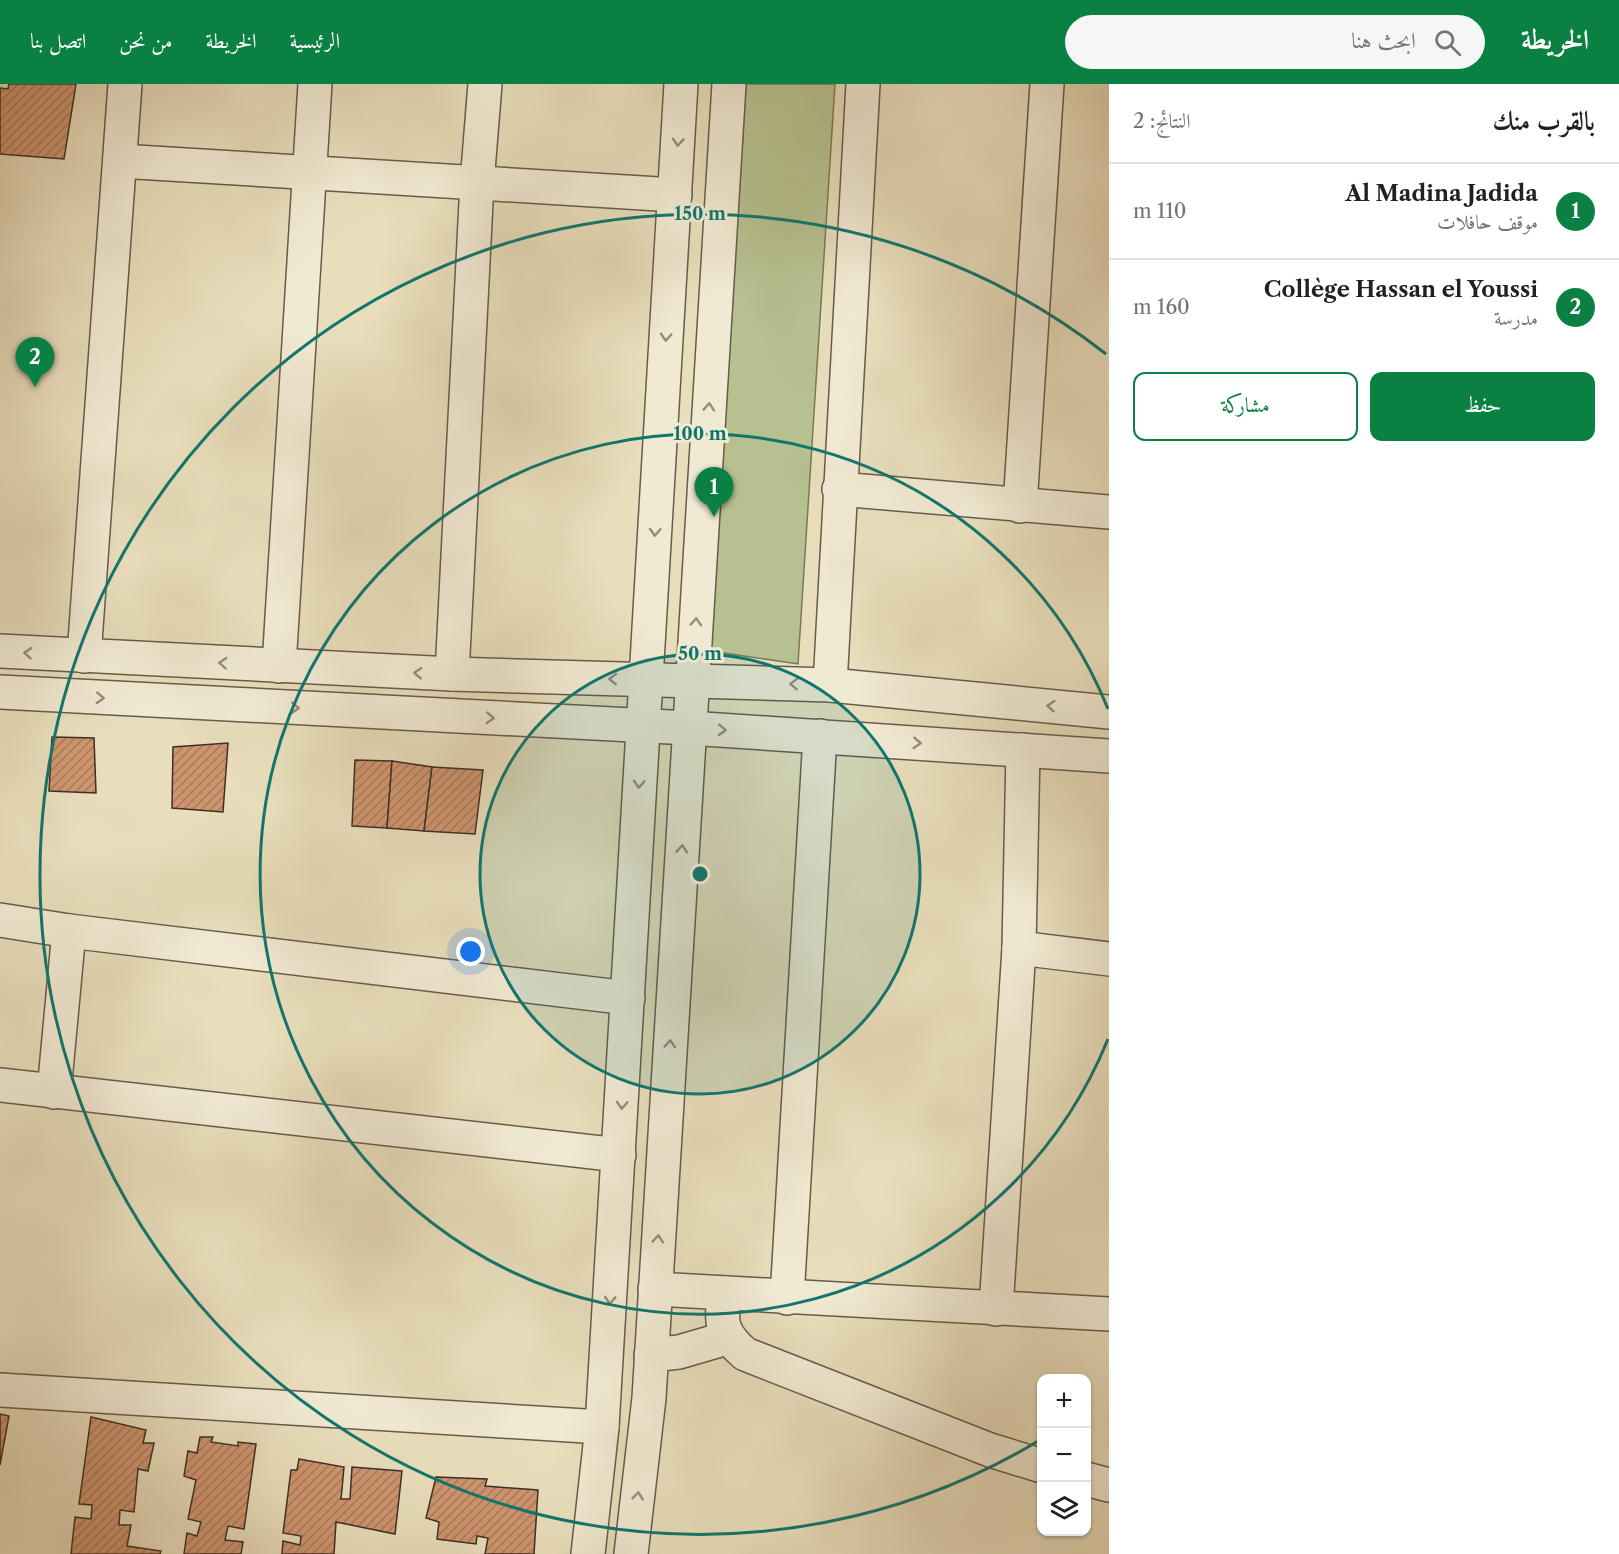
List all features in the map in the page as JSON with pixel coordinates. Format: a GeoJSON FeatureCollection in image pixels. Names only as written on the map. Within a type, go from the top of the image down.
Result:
{"type":"FeatureCollection","features":[{"type":"Feature","properties":{"kind":"street"},"geometry":{"type":"LineString","coordinates":[[84,656],[125,84]]}},
{"type":"Feature","properties":{"kind":"street"},"geometry":{"type":"LineString","coordinates":[[279,666],[315,84]]}},
{"type":"Feature","properties":{"kind":"street"},"geometry":{"type":"LineString","coordinates":[[452,674],[477,183],[485,84]]}},
{"type":"Feature","properties":{"kind":"street"},"geometry":{"type":"LineString","coordinates":[[598,1550],[602,1426],[681,84]]}},
{"type":"Feature","properties":{"kind":"street"},"geometry":{"type":"LineString","coordinates":[[631,1554],[651,1355],[729,84]]}},
{"type":"Feature","properties":{"kind":"street"},"geometry":{"type":"LineString","coordinates":[[830,685],[863,84]]}},
{"type":"Feature","properties":{"kind":"street"},"geometry":{"type":"LineString","coordinates":[[1020,506],[1047,84]]}},
{"type":"Feature","properties":{"kind":"street"},"geometry":{"type":"LineString","coordinates":[[120,161],[675,195]]}},
{"type":"Feature","properties":{"kind":"street"},"geometry":{"type":"LineString","coordinates":[[839,489],[1109,512]]}},
{"type":"Feature","properties":{"kind":"street"},"geometry":{"type":"LineString","coordinates":[[0,651],[452,674],[830,685],[1109,711]]}},
{"type":"Feature","properties":{"kind":"street"},"geometry":{"type":"LineString","coordinates":[[0,692],[689,728],[1109,756]]}},
{"type":"Feature","properties":{"kind":"street"},"geometry":{"type":"LineString","coordinates":[[787,1298],[820,736]]}},
{"type":"Feature","properties":{"kind":"street"},"geometry":{"type":"LineString","coordinates":[[996,1309],[1019,948],[1023,750]]}},
{"type":"Feature","properties":{"kind":"street"},"geometry":{"type":"LineString","coordinates":[[0,920],[69,931],[628,998]]}},
{"type":"Feature","properties":{"kind":"street"},"geometry":{"type":"LineString","coordinates":[[54,1092],[69,931]]}},
{"type":"Feature","properties":{"kind":"street"},"geometry":{"type":"LineString","coordinates":[[1019,948],[1109,959]]}},
{"type":"Feature","properties":{"kind":"street"},"geometry":{"type":"LineString","coordinates":[[0,1085],[619,1155]]}},
{"type":"Feature","properties":{"kind":"street"},"geometry":{"type":"LineString","coordinates":[[655,1288],[787,1298],[1109,1314]]}},
{"type":"Feature","properties":{"kind":"street"},"geometry":{"type":"LineString","coordinates":[[726,1293],[721,1311],[727,1338],[745,1354],[990,1450],[1037,1466]]}},
{"type":"Feature","properties":{"kind":"street"},"geometry":{"type":"LineString","coordinates":[[651,1355],[679,1352],[727,1338]]}},
{"type":"Feature","properties":{"kind":"street"},"geometry":{"type":"LineString","coordinates":[[0,1390],[602,1426]]}},
{"type":"Feature","properties":{"kind":"street"},"geometry":{"type":"LineString","coordinates":[[1091,1480],[1109,1485]]}},
{"type":"Feature","properties":{"kind":"green space"},"geometry":{"type":"Polygon","coordinates":[[[746,84],[835,84],[798,664],[711,651],[746,84]]]}},
{"type":"Feature","properties":{"kind":"building"},"geometry":{"type":"Polygon","coordinates":[[[9,84],[76,84],[64,159],[0,154],[0,88],[8,89],[9,84]]]}},
{"type":"Feature","properties":{"kind":"building"},"geometry":{"type":"Polygon","coordinates":[[[52,737],[94,738],[96,793],[49,791],[52,737]]]}},
{"type":"Feature","properties":{"kind":"building"},"geometry":{"type":"Polygon","coordinates":[[[228,743],[223,812],[172,808],[173,747],[228,743]]]}},
{"type":"Feature","properties":{"kind":"building"},"geometry":{"type":"Polygon","coordinates":[[[355,760],[392,761],[387,828],[352,826],[355,760]]]}},
{"type":"Feature","properties":{"kind":"building"},"geometry":{"type":"Polygon","coordinates":[[[392,761],[432,767],[424,831],[387,828],[392,761]]]}},
{"type":"Feature","properties":{"kind":"building"},"geometry":{"type":"Polygon","coordinates":[[[432,767],[483,770],[475,834],[424,831],[432,767]]]}},
{"type":"Feature","properties":{"kind":"building"},"geometry":{"type":"Polygon","coordinates":[[[0,1414],[9,1416],[0,1465],[0,1414]]]}},
{"type":"Feature","properties":{"kind":"building"},"geometry":{"type":"Polygon","coordinates":[[[91,1417],[146,1430],[143,1443],[154,1443],[148,1471],[138,1469],[134,1512],[120,1510],[119,1525],[131,1525],[127,1546],[161,1551],[160,1554],[71,1554],[75,1517],[91,1519],[92,1505],[79,1504],[91,1417]]]}},
{"type":"Feature","properties":{"kind":"building"},"geometry":{"type":"Polygon","coordinates":[[[200,1437],[213,1437],[211,1442],[238,1446],[238,1442],[256,1444],[244,1529],[228,1526],[225,1540],[243,1542],[241,1554],[184,1554],[187,1533],[197,1536],[201,1522],[188,1519],[196,1480],[184,1476],[188,1451],[197,1453],[200,1437]]]}},
{"type":"Feature","properties":{"kind":"building"},"geometry":{"type":"Polygon","coordinates":[[[299,1459],[344,1467],[341,1499],[350,1499],[352,1467],[402,1471],[395,1534],[336,1522],[334,1554],[282,1554],[283,1541],[300,1545],[301,1536],[283,1533],[291,1470],[297,1470],[299,1459]]]}},
{"type":"Feature","properties":{"kind":"building"},"geometry":{"type":"Polygon","coordinates":[[[436,1477],[487,1479],[485,1486],[538,1490],[534,1554],[485,1554],[488,1538],[477,1536],[476,1544],[437,1539],[439,1522],[426,1518],[436,1477]]]}},
{"type":"Feature","properties":{"kind":"place","name":"Collège Hassan el Youssi"},"geometry":{"type":"Point","coordinates":[35,387]}},
{"type":"Feature","properties":{"kind":"place","name":"Al Madina Jadida"},"geometry":{"type":"Point","coordinates":[714,517]}}]}
